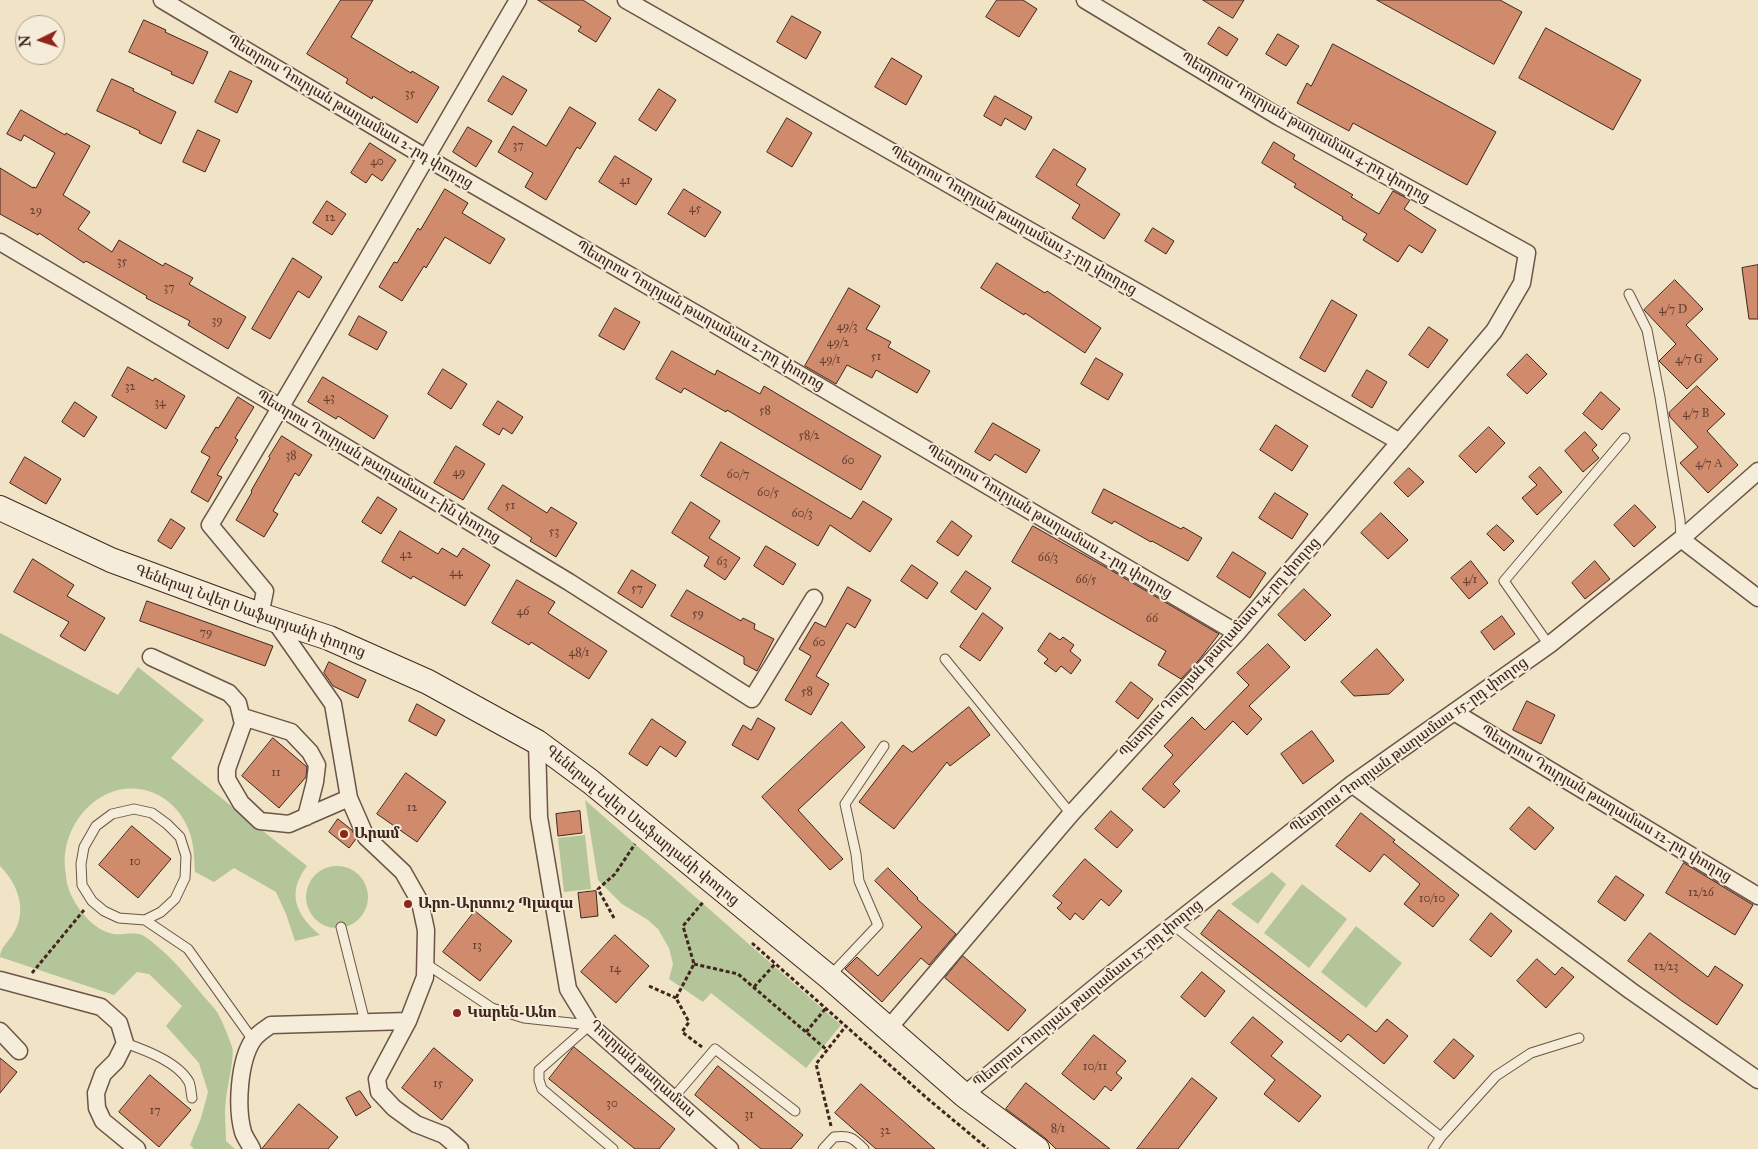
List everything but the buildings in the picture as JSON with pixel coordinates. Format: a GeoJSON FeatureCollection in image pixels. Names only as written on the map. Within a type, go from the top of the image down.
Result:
{"type":"FeatureCollection","features":[{"type":"Feature","properties":{"kind":"main road","name":"Գեներալ Նվեր Սաֆարյանի փողոց"},"geometry":{"type":"LineString","coordinates":[[0,508],[110,560],[267,618],[329,638],[428,682],[537,742],[591,782],[829,977],[964,1095],[1028,1146]]}},
{"type":"Feature","properties":{"kind":"street","name":"Պետրոս Դուրյան թաղամաս 2-րդ փողոց"},"geometry":{"type":"LineString","coordinates":[[162,0],[425,157],[714,324],[1237,633]]}},
{"type":"Feature","properties":{"kind":"street"},"geometry":{"type":"LineString","coordinates":[[460,1149],[444,1135],[416,1124],[394,1108],[379,1092],[377,1079],[408,1021],[425,977],[426,930],[420,902],[403,872],[366,837],[349,798],[333,704],[267,618],[265,591],[210,524],[281,408],[425,157],[518,0]]}},
{"type":"Feature","properties":{"kind":"street","name":"Պետրոս Դուրյան թաղամաս 3-րդ փողոց"},"geometry":{"type":"LineString","coordinates":[[626,0],[1400,442]]}},
{"type":"Feature","properties":{"kind":"street","name":"Պետրոս Դուրյան թաղամաս 4-րդ փողոց"},"geometry":{"type":"LineString","coordinates":[[1085,0],[1279,117],[1527,253]]}},
{"type":"Feature","properties":{"kind":"street","name":"Պետրոս Դուրյան թաղամաս 1-ին փողոց"},"geometry":{"type":"LineString","coordinates":[[0,242],[281,408],[569,582],[752,699],[814,598]]}},
{"type":"Feature","properties":{"kind":"street","name":"Պետրոս Դուրյան թաղամաս 14-րդ փողոց"},"geometry":{"type":"LineString","coordinates":[[888,1029],[1071,814],[1237,633],[1494,332],[1522,283],[1527,253]]}},
{"type":"Feature","properties":{"kind":"street","name":"Պետրոս Դուրյան թաղամաս 15-րդ փողոց"},"geometry":{"type":"LineString","coordinates":[[964,1095],[1111,974],[1352,784],[1549,645],[1681,539],[1758,471]]}},
{"type":"Feature","properties":{"kind":"street"},"geometry":{"type":"LineString","coordinates":[[1681,539],[1758,598]]}},
{"type":"Feature","properties":{"kind":"street"},"geometry":{"type":"LineString","coordinates":[[151,657],[229,692],[238,703],[243,717],[243,724],[227,769],[227,779],[241,803],[260,822],[289,824],[349,798]]}},
{"type":"Feature","properties":{"kind":"street","name":"Պետրոս Դուրյան թաղամաս 12-րդ փողոց"},"geometry":{"type":"LineString","coordinates":[[1454,712],[1758,896]]}},
{"type":"Feature","properties":{"kind":"street"},"geometry":{"type":"LineString","coordinates":[[243,717],[290,732],[310,752],[317,765],[306,817]]}},
{"type":"Feature","properties":{"kind":"street","name":"Դուրյան թաղամաս"},"geometry":{"type":"LineString","coordinates":[[537,742],[539,817],[568,989],[590,1025],[730,1149]]}},
{"type":"Feature","properties":{"kind":"street"},"geometry":{"type":"LineString","coordinates":[[1352,784],[1632,991],[1758,1080]]}},
{"type":"Feature","properties":{"kind":"street"},"geometry":{"type":"LineString","coordinates":[[0,980],[101,1007],[119,1023],[125,1043],[116,1061],[103,1074],[96,1093],[98,1108],[103,1121],[137,1149]]}},
{"type":"Feature","properties":{"kind":"street"},"geometry":{"type":"LineString","coordinates":[[252,1149],[244,1133],[240,1114],[241,1079],[245,1059],[253,1040],[262,1031],[271,1025],[408,1021]]}},
{"type":"Feature","properties":{"kind":"street"},"geometry":{"type":"LineString","coordinates":[[0,1031],[19,1051]]}},
{"type":"Feature","properties":{"kind":"lane"},"geometry":{"type":"LineString","coordinates":[[1629,294],[1647,330],[1660,397],[1681,539]]}},
{"type":"Feature","properties":{"kind":"lane"},"geometry":{"type":"LineString","coordinates":[[1549,645],[1504,581],[1625,438]]}},
{"type":"Feature","properties":{"kind":"lane"},"geometry":{"type":"LineString","coordinates":[[945,659],[1071,814]]}},
{"type":"Feature","properties":{"kind":"lane"},"geometry":{"type":"LineString","coordinates":[[829,977],[878,925],[859,881],[856,854],[845,804],[884,746]]}},
{"type":"Feature","properties":{"kind":"lane"},"geometry":{"type":"LineString","coordinates":[[145,920],[161,912],[175,899],[185,878],[186,856],[180,837],[167,824],[152,813],[134,809],[112,814],[96,826],[84,847],[81,864],[82,885],[92,901],[104,911],[119,918],[145,920],[188,949],[253,1040]]}},
{"type":"Feature","properties":{"kind":"lane"},"geometry":{"type":"LineString","coordinates":[[1173,925],[1441,1137]]}},
{"type":"Feature","properties":{"kind":"lane"},"geometry":{"type":"LineString","coordinates":[[342,927],[365,1022]]}},
{"type":"Feature","properties":{"kind":"lane"},"geometry":{"type":"LineString","coordinates":[[425,963],[492,1008],[524,1018],[590,1025]]}},
{"type":"Feature","properties":{"kind":"lane"},"geometry":{"type":"LineString","coordinates":[[590,1025],[539,1070],[540,1080],[542,1089],[613,1149]]}},
{"type":"Feature","properties":{"kind":"lane"},"geometry":{"type":"LineString","coordinates":[[1433,1149],[1441,1137],[1496,1076],[1531,1053],[1580,1038]]}},
{"type":"Feature","properties":{"kind":"lane"},"geometry":{"type":"LineString","coordinates":[[125,1043],[166,1060],[188,1082],[192,1098]]}},
{"type":"Feature","properties":{"kind":"lane"},"geometry":{"type":"LineString","coordinates":[[673,1098],[715,1049],[795,1111]]}},
{"type":"Feature","properties":{"kind":"lane"},"geometry":{"type":"LineString","coordinates":[[823,1149],[834,1137],[846,1136],[854,1138],[864,1149]]}},
{"type":"Feature","properties":{"kind":"path"},"geometry":{"type":"LineString","coordinates":[[614,918],[598,889],[615,874],[637,842]]}},
{"type":"Feature","properties":{"kind":"path"},"geometry":{"type":"LineString","coordinates":[[22,985],[92,901]]}},
{"type":"Feature","properties":{"kind":"path"},"geometry":{"type":"LineString","coordinates":[[676,998],[694,964],[683,926],[704,901],[710,906]]}},
{"type":"Feature","properties":{"kind":"path"},"geometry":{"type":"LineString","coordinates":[[750,941],[928,1099],[988,1149]]}},
{"type":"Feature","properties":{"kind":"path"},"geometry":{"type":"LineString","coordinates":[[694,964],[738,974],[827,1050]]}},
{"type":"Feature","properties":{"kind":"path"},"geometry":{"type":"LineString","coordinates":[[754,987],[775,964]]}},
{"type":"Feature","properties":{"kind":"path"},"geometry":{"type":"LineString","coordinates":[[650,986],[676,998],[689,1022],[682,1032],[710,1054]]}},
{"type":"Feature","properties":{"kind":"path"},"geometry":{"type":"LineString","coordinates":[[806,1032],[826,1008]]}},
{"type":"Feature","properties":{"kind":"path"},"geometry":{"type":"LineString","coordinates":[[834,1137],[816,1064],[846,1026]]}},
{"type":"Feature","properties":{"kind":"green space"},"geometry":{"type":"Polygon","coordinates":[[[0,633],[118,695],[138,667],[204,720],[171,758],[307,866],[297,885],[297,903],[305,920],[320,935],[295,941],[276,892],[234,868],[214,882],[195,872],[192,841],[186,824],[173,806],[154,793],[138,789],[123,789],[108,793],[84,811],[68,838],[65,854],[67,885],[82,912],[105,932],[144,936],[181,969],[217,1012],[233,1051],[225,1115],[226,1141],[235,1149],[194,1149],[190,1145],[201,1118],[208,1092],[199,1063],[166,1026],[182,1006],[149,974],[137,972],[114,995],[0,957],[3,948],[17,925],[20,907],[16,889],[0,866],[0,633]]]}},
{"type":"Feature","properties":{"kind":"green space"},"geometry":{"type":"Polygon","coordinates":[[[585,800],[841,1025],[806,1068],[711,993],[703,1002],[669,979],[673,964],[669,948],[658,929],[648,920],[622,904],[598,880],[585,800]]]}},
{"type":"Feature","properties":{"kind":"green space"},"geometry":{"type":"Polygon","coordinates":[[[585,835],[591,889],[564,892],[558,838],[585,835]]]}},
{"type":"Feature","properties":{"kind":"green space"},"geometry":{"type":"Polygon","coordinates":[[[337,866],[349,868],[359,875],[366,885],[368,897],[366,909],[359,919],[349,926],[337,928],[325,926],[315,919],[308,909],[306,897],[308,885],[315,875],[325,868],[337,866]]]}},
{"type":"Feature","properties":{"kind":"green space"},"geometry":{"type":"Polygon","coordinates":[[[1272,872],[1286,884],[1258,924],[1231,904],[1272,872]]]}},
{"type":"Feature","properties":{"kind":"green space"},"geometry":{"type":"Polygon","coordinates":[[[1302,884],[1347,919],[1309,968],[1264,933],[1302,884]]]}},
{"type":"Feature","properties":{"kind":"green space"},"geometry":{"type":"Polygon","coordinates":[[[1356,926],[1402,963],[1366,1008],[1321,972],[1356,926]]]}},
{"type":"Feature","properties":{"kind":"place","name":"Արամ"},"geometry":{"type":"Point","coordinates":[344,834]}},
{"type":"Feature","properties":{"kind":"place","name":"Արո-Արտուշ Պլազա"},"geometry":{"type":"Point","coordinates":[408,904]}},
{"type":"Feature","properties":{"kind":"place","name":"Կարեն-Անո"},"geometry":{"type":"Point","coordinates":[457,1013]}}]}
